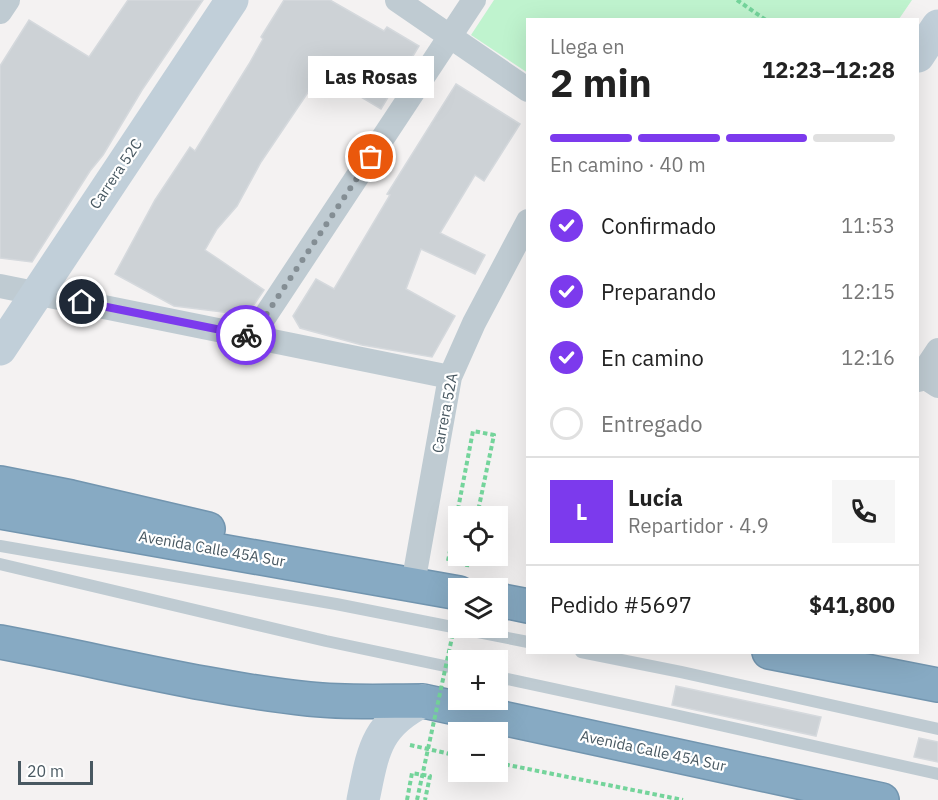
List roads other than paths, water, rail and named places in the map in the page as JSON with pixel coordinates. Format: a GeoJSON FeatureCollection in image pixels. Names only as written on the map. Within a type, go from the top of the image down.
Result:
{"type":"FeatureCollection","features":[{"type":"Feature","properties":{"kind":"highway"},"geometry":{"type":"LineString","coordinates":[[0,483],[169,519],[413,584]]}},
{"type":"Feature","properties":{"kind":"highway","name":"Avenida Calle 45A Sur"},"geometry":{"type":"LineString","coordinates":[[0,512],[448,590]]}},
{"type":"Feature","properties":{"kind":"highway"},"geometry":{"type":"LineString","coordinates":[[508,602],[526,606]]}},
{"type":"Feature","properties":{"kind":"highway","name":"Avenida Calle 45A Sur"},"geometry":{"type":"LineString","coordinates":[[0,642],[212,685],[309,699],[423,701],[844,796],[882,800]]}},
{"type":"Feature","properties":{"kind":"highway"},"geometry":{"type":"LineString","coordinates":[[779,654],[938,685]]}},
{"type":"Feature","properties":{"kind":"street"},"geometry":{"type":"LineString","coordinates":[[0,12],[8,0]]}},
{"type":"Feature","properties":{"kind":"street","name":"Carrera 52C"},"geometry":{"type":"LineString","coordinates":[[0,349],[232,0]]}},
{"type":"Feature","properties":{"kind":"street"},"geometry":{"type":"LineString","coordinates":[[397,0],[526,89]]}},
{"type":"Feature","properties":{"kind":"street"},"geometry":{"type":"LineString","coordinates":[[252,336],[474,0]]}},
{"type":"Feature","properties":{"kind":"street"},"geometry":{"type":"LineString","coordinates":[[919,54],[938,26]]}},
{"type":"Feature","properties":{"kind":"street","name":"Carrera 52A"},"geometry":{"type":"LineString","coordinates":[[413,584],[450,377],[474,323],[526,225]]}},
{"type":"Feature","properties":{"kind":"street"},"geometry":{"type":"LineString","coordinates":[[0,286],[450,377]]}},
{"type":"Feature","properties":{"kind":"street"},"geometry":{"type":"LineString","coordinates":[[924,378],[938,350]]}},
{"type":"Feature","properties":{"kind":"street"},"geometry":{"type":"LineString","coordinates":[[363,800],[372,758],[386,729],[406,710],[423,701]]}},
{"type":"Feature","properties":{"kind":"lane"},"geometry":{"type":"LineString","coordinates":[[0,546],[324,602],[526,642]]}},
{"type":"Feature","properties":{"kind":"lane"},"geometry":{"type":"LineString","coordinates":[[0,564],[326,641],[448,667]]}},
{"type":"Feature","properties":{"kind":"lane"},"geometry":{"type":"LineString","coordinates":[[591,654],[938,729]]}},
{"type":"Feature","properties":{"kind":"lane"},"geometry":{"type":"LineString","coordinates":[[508,679],[938,774]]}},
{"type":"Feature","properties":{"kind":"place","name":"Las Rosas"},"geometry":{"type":"Point","coordinates":[371,157]}}]}
